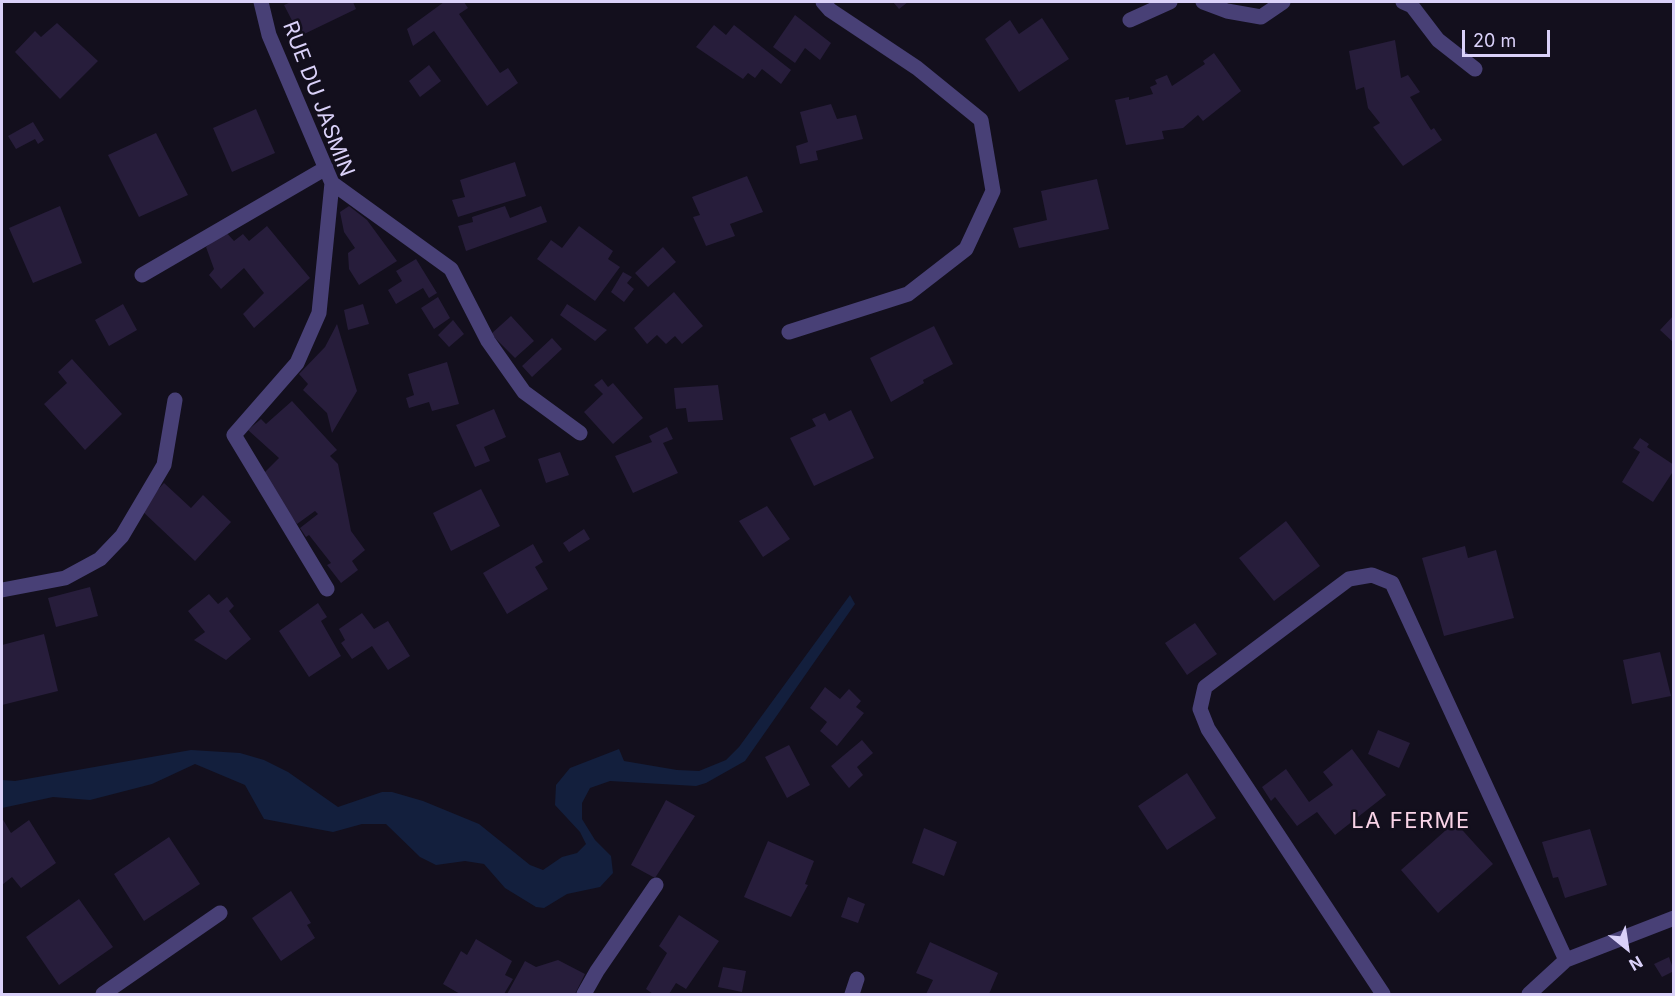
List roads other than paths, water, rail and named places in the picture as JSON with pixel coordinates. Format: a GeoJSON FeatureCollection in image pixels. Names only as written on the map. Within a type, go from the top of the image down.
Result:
{"type":"FeatureCollection","features":[{"type":"Feature","properties":{"kind":"street","name":"RUE DU JASMIN"},"geometry":{"type":"LineString","coordinates":[[261,2],[269,35],[332,183],[319,313],[297,363],[234,435],[327,589]]}},
{"type":"Feature","properties":{"kind":"street"},"geometry":{"type":"LineString","coordinates":[[789,332],[908,294],[966,249],[993,191],[981,120],[917,68],[823,2]]}},
{"type":"Feature","properties":{"kind":"street"},"geometry":{"type":"LineString","coordinates":[[1130,20],[1170,2]]}},
{"type":"Feature","properties":{"kind":"street"},"geometry":{"type":"LineString","coordinates":[[1203,2],[1227,11],[1261,17],[1283,2]]}},
{"type":"Feature","properties":{"kind":"street"},"geometry":{"type":"LineString","coordinates":[[1403,2],[1412,6],[1438,40],[1475,69]]}},
{"type":"Feature","properties":{"kind":"street"},"geometry":{"type":"LineString","coordinates":[[142,275],[326,168]]}},
{"type":"Feature","properties":{"kind":"street"},"geometry":{"type":"LineString","coordinates":[[332,183],[451,269],[488,341],[524,392],[580,433]]}},
{"type":"Feature","properties":{"kind":"street"},"geometry":{"type":"LineString","coordinates":[[2,590],[65,578],[100,560],[122,536],[164,465],[175,400]]}},
{"type":"Feature","properties":{"kind":"street"},"geometry":{"type":"LineString","coordinates":[[1383,994],[1208,729],[1200,709],[1204,687],[1349,579],[1372,575],[1392,583],[1566,960]]}},
{"type":"Feature","properties":{"kind":"street"},"geometry":{"type":"LineString","coordinates":[[584,994],[597,970],[656,885]]}},
{"type":"Feature","properties":{"kind":"street"},"geometry":{"type":"LineString","coordinates":[[103,994],[220,913]]}},
{"type":"Feature","properties":{"kind":"street"},"geometry":{"type":"LineString","coordinates":[[1529,994],[1566,960],[1674,918]]}},
{"type":"Feature","properties":{"kind":"street"},"geometry":{"type":"LineString","coordinates":[[852,994],[857,979]]}},
{"type":"Feature","properties":{"kind":"water"},"geometry":{"type":"Polygon","coordinates":[[[850,595],[855,604],[745,761],[706,783],[696,786],[610,781],[590,788],[582,803],[582,819],[595,840],[611,856],[613,873],[600,887],[567,894],[544,908],[536,907],[505,888],[484,864],[465,861],[436,865],[420,857],[386,824],[362,824],[333,832],[264,819],[245,785],[195,764],[152,784],[90,800],[53,797],[2,808],[2,780],[15,781],[191,750],[240,753],[264,760],[288,772],[338,807],[382,792],[392,792],[423,801],[479,824],[530,865],[543,870],[562,857],[577,853],[586,844],[580,832],[555,805],[556,785],[570,768],[619,749],[624,761],[677,770],[699,771],[726,760],[739,747],[850,595]]]}},
{"type":"Feature","properties":{"kind":"district","name":"LA FERME"},"geometry":{"type":"Point","coordinates":[1411,821]}}]}
